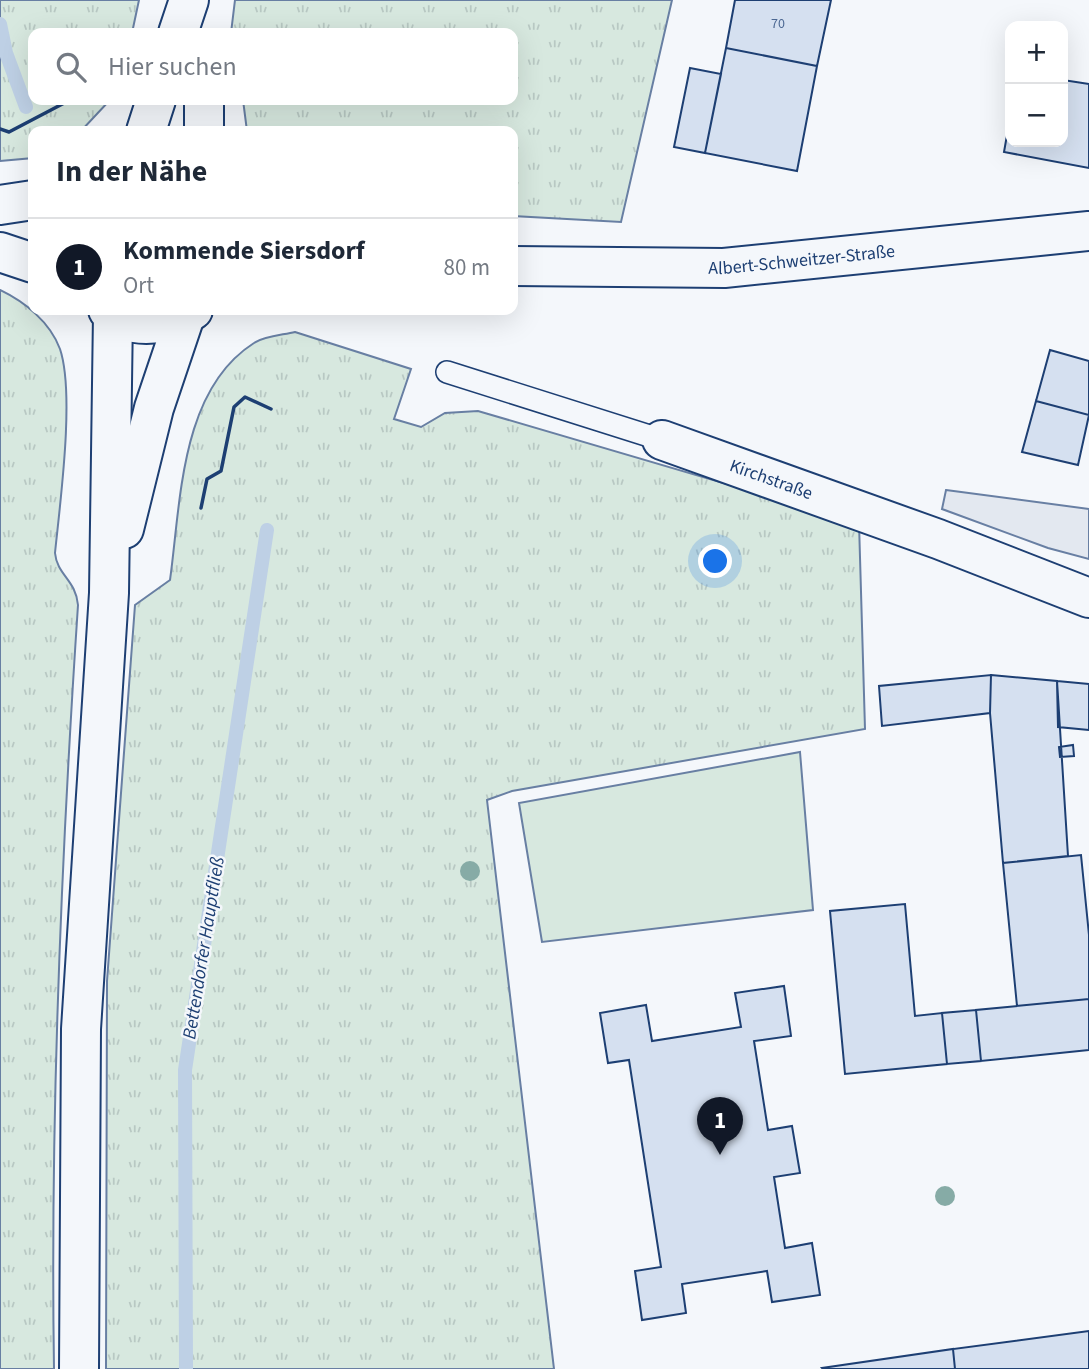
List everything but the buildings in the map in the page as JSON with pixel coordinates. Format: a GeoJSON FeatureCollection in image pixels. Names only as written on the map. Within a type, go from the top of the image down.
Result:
{"type":"FeatureCollection","features":[{"type":"Feature","properties":{"kind":"street"},"geometry":{"type":"LineString","coordinates":[[180,28],[189,0]]}},
{"type":"Feature","properties":{"kind":"street"},"geometry":{"type":"LineString","coordinates":[[205,28],[206,0]]}},
{"type":"Feature","properties":{"kind":"street"},"geometry":{"type":"LineString","coordinates":[[148,126],[154,105]]}},
{"type":"Feature","properties":{"kind":"street"},"geometry":{"type":"LineString","coordinates":[[204,105],[204,126]]}},
{"type":"Feature","properties":{"kind":"street"},"geometry":{"type":"LineString","coordinates":[[0,205],[28,201]]}},
{"type":"Feature","properties":{"kind":"street","name":"Albert-Schweitzer-Straße"},"geometry":{"type":"LineString","coordinates":[[518,266],[724,268],[1089,232]]}},
{"type":"Feature","properties":{"kind":"street"},"geometry":{"type":"LineString","coordinates":[[0,252],[28,261]]}},
{"type":"Feature","properties":{"kind":"street"},"geometry":{"type":"LineString","coordinates":[[79,1369],[81,1029],[109,593],[110,315]]}},
{"type":"Feature","properties":{"kind":"street"},"geometry":{"type":"LineString","coordinates":[[121,315],[154,324],[183,315]]}},
{"type":"Feature","properties":{"kind":"street"},"geometry":{"type":"LineString","coordinates":[[109,593],[154,408],[188,315]]}},
{"type":"Feature","properties":{"kind":"street","name":"Kirchstraße"},"geometry":{"type":"LineString","coordinates":[[663,440],[938,539],[1089,598]]}},
{"type":"Feature","properties":{"kind":"lane","name":"Kirchstraße"},"geometry":{"type":"LineString","coordinates":[[447,372],[663,440]]}},
{"type":"Feature","properties":{"kind":"green space"},"geometry":{"type":"Polygon","coordinates":[[[0,0],[139,0],[133,28],[28,28],[28,105],[105,105],[86,126],[28,126],[28,158],[0,161],[0,0]]]}},
{"type":"Feature","properties":{"kind":"green space"},"geometry":{"type":"Polygon","coordinates":[[[235,0],[672,0],[621,222],[518,216],[518,126],[246,126],[244,105],[518,105],[518,28],[232,28],[235,0]]]}},
{"type":"Feature","properties":{"kind":"green space"},"geometry":{"type":"Polygon","coordinates":[[[0,290],[28,307],[28,315],[37,315],[50,330],[60,349],[64,369],[66,420],[55,553],[59,567],[74,589],[78,605],[55,1082],[54,1369],[0,1369],[0,290]]]}},
{"type":"Feature","properties":{"kind":"green space"},"geometry":{"type":"Polygon","coordinates":[[[295,332],[411,369],[394,419],[421,427],[445,413],[478,411],[859,523],[865,729],[512,791],[487,800],[554,1369],[106,1369],[107,981],[135,605],[170,580],[188,449],[211,389],[230,363],[254,343],[268,337],[295,332]]]}},
{"type":"Feature","properties":{"kind":"green space"},"geometry":{"type":"Polygon","coordinates":[[[800,752],[813,910],[542,942],[519,803],[800,752]]]}},
{"type":"Feature","properties":{"kind":"shaded area"},"geometry":{"type":"Polygon","coordinates":[[[946,490],[1089,509],[1089,559],[1048,548],[942,509],[946,490]]]}},
{"type":"Feature","properties":{"kind":"waterway","name":"Bettendorfer Hauptfließ"},"geometry":{"type":"LineString","coordinates":[[0,24],[6,53],[26,107]]}},
{"type":"Feature","properties":{"kind":"waterway","name":"Bettendorfer Hauptfließ"},"geometry":{"type":"LineString","coordinates":[[186,1369],[185,1070],[267,530]]}},
{"type":"Feature","properties":{"kind":"wall"},"geometry":{"type":"LineString","coordinates":[[0,129],[9,132],[60,105]]}},
{"type":"Feature","properties":{"kind":"wall"},"geometry":{"type":"LineString","coordinates":[[201,508],[207,479],[221,471],[234,407],[245,397],[271,409]]}},
{"type":"Feature","properties":{"kind":"place","name":"Kommende Siersdorf"},"geometry":{"type":"Point","coordinates":[720,1155]}}]}
